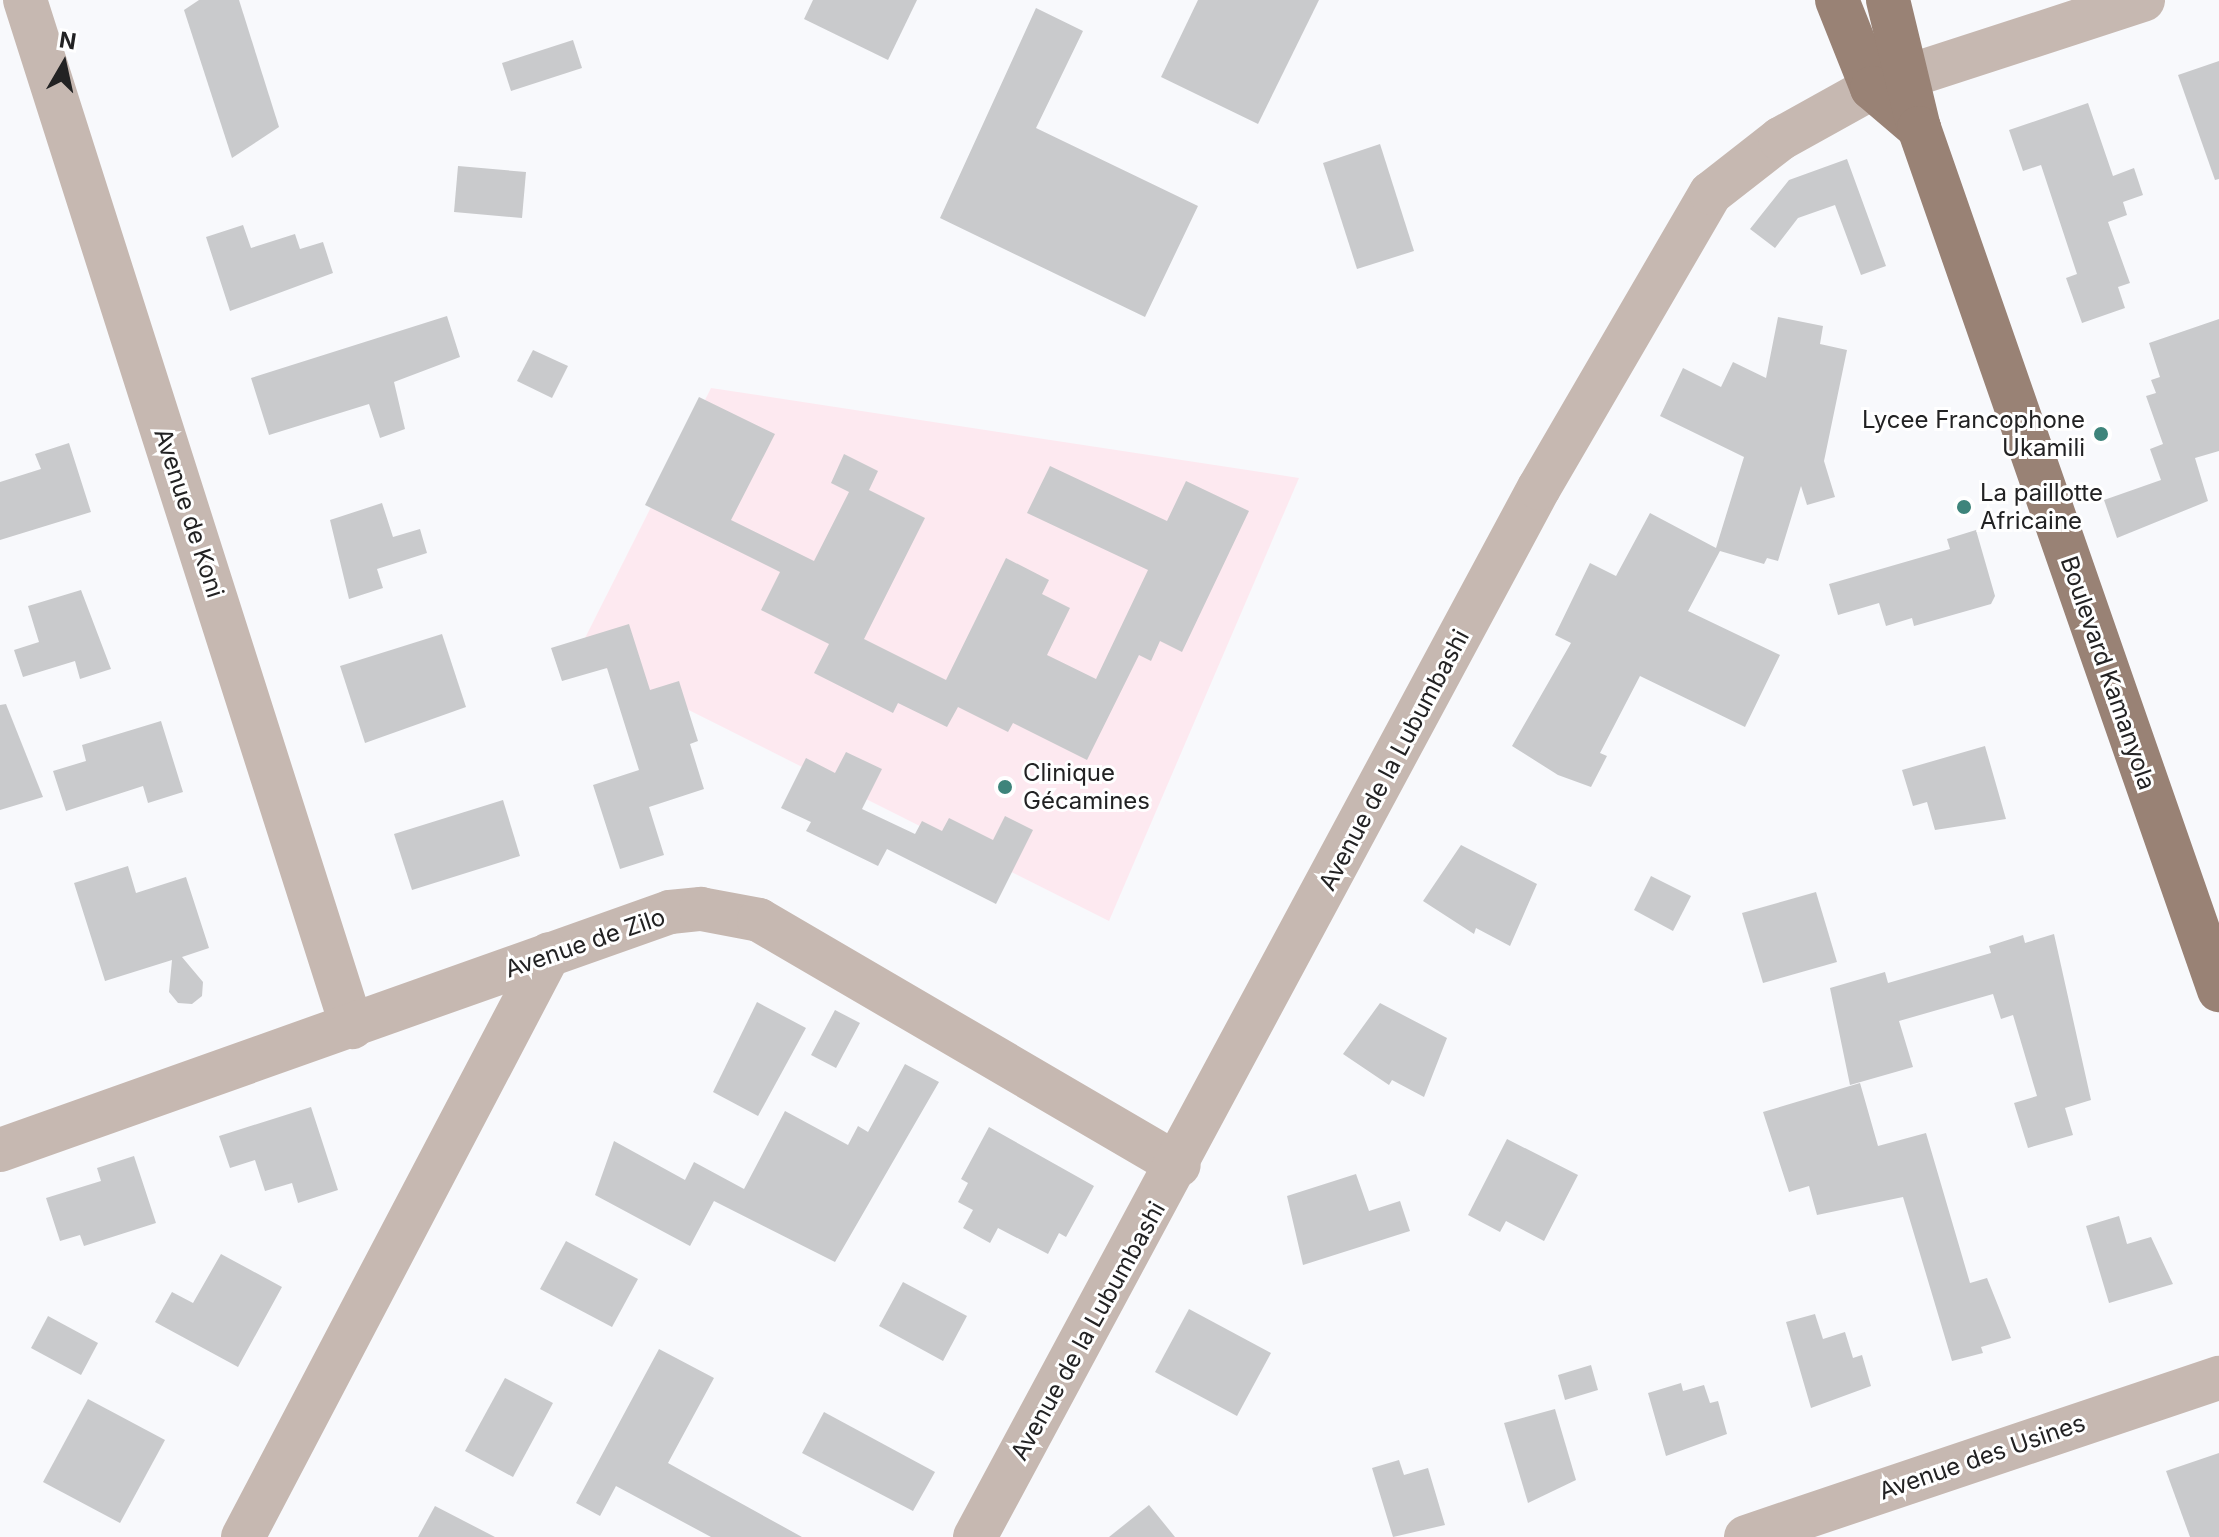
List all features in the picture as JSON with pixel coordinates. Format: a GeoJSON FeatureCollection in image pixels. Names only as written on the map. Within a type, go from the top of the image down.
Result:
{"type":"FeatureCollection","features":[{"type":"Feature","properties":{"kind":"main road","name":"Boulevard Kamanyola"},"geometry":{"type":"LineString","coordinates":[[1837,0],[1919,128],[2219,990]]}},
{"type":"Feature","properties":{"kind":"main road"},"geometry":{"type":"LineString","coordinates":[[1888,0],[1892,82]]}},
{"type":"Feature","properties":{"kind":"street","name":"Avenue de Koni"},"geometry":{"type":"LineString","coordinates":[[25,0],[352,1027]]}},
{"type":"Feature","properties":{"kind":"street","name":"Avenue de la Lubumbashi"},"geometry":{"type":"LineString","coordinates":[[975,1537],[1179,1165],[1539,488],[1711,193],[1780,139],[1892,82],[2143,0]]}},
{"type":"Feature","properties":{"kind":"street","name":"Avenue de Zilo"},"geometry":{"type":"LineString","coordinates":[[0,1150],[670,912],[731,910],[759,920],[1179,1165]]}},
{"type":"Feature","properties":{"kind":"street"},"geometry":{"type":"LineString","coordinates":[[243,1537],[549,954]]}},
{"type":"Feature","properties":{"kind":"street","name":"Avenue des Usines"},"geometry":{"type":"LineString","coordinates":[[1746,1537],[2219,1378]]}},
{"type":"Feature","properties":{"kind":"shaded area","name":"Clinique Gécamines"},"geometry":{"type":"Polygon","coordinates":[[[711,388],[1299,478],[1109,921],[577,654],[711,388]]]}},
{"type":"Feature","properties":{"kind":"building"},"geometry":{"type":"Polygon","coordinates":[[[199,0],[239,0],[279,127],[232,158],[184,10],[199,0]]]}},
{"type":"Feature","properties":{"kind":"building"},"geometry":{"type":"Polygon","coordinates":[[[813,0],[917,0],[888,60],[804,19],[813,0]]]}},
{"type":"Feature","properties":{"kind":"building"},"geometry":{"type":"Polygon","coordinates":[[[1198,0],[1319,0],[1258,124],[1161,77],[1198,0]]]}},
{"type":"Feature","properties":{"kind":"building"},"geometry":{"type":"Polygon","coordinates":[[[1036,8],[1083,31],[1036,128],[1198,206],[1145,317],[940,218],[1036,8]]]}},
{"type":"Feature","properties":{"kind":"building"},"geometry":{"type":"Polygon","coordinates":[[[573,40],[582,68],[511,91],[502,63],[573,40]]]}},
{"type":"Feature","properties":{"kind":"building"},"geometry":{"type":"Polygon","coordinates":[[[2219,61],[2219,179],[2215,180],[2178,75],[2219,61]]]}},
{"type":"Feature","properties":{"kind":"building"},"geometry":{"type":"Polygon","coordinates":[[[2088,103],[2113,176],[2134,168],[2143,195],[2123,202],[2127,215],[2108,222],[2130,283],[2118,287],[2125,308],[2082,323],[2066,278],[2077,274],[2041,165],[2023,171],[2009,130],[2088,103]]]}},
{"type":"Feature","properties":{"kind":"building"},"geometry":{"type":"Polygon","coordinates":[[[1380,144],[1414,251],[1357,269],[1323,163],[1380,144]]]}},
{"type":"Feature","properties":{"kind":"building"},"geometry":{"type":"Polygon","coordinates":[[[1847,159],[1886,266],[1861,275],[1835,205],[1798,218],[1775,248],[1750,229],[1789,180],[1847,159]]]}},
{"type":"Feature","properties":{"kind":"building"},"geometry":{"type":"Polygon","coordinates":[[[458,166],[526,172],[522,218],[454,212],[458,166]]]}},
{"type":"Feature","properties":{"kind":"building"},"geometry":{"type":"Polygon","coordinates":[[[243,225],[251,248],[295,234],[300,249],[323,242],[333,273],[230,311],[206,237],[243,225]]]}},
{"type":"Feature","properties":{"kind":"building"},"geometry":{"type":"Polygon","coordinates":[[[447,316],[460,357],[394,382],[405,429],[380,438],[369,404],[269,435],[251,378],[447,316]]]}},
{"type":"Feature","properties":{"kind":"building"},"geometry":{"type":"Polygon","coordinates":[[[1778,317],[1823,326],[1820,344],[1847,350],[1824,461],[1835,497],[1807,505],[1801,486],[1778,561],[1767,558],[1764,564],[1720,551],[1688,611],[1780,655],[1745,727],[1640,676],[1600,753],[1607,756],[1591,787],[1558,775],[1512,746],[1571,643],[1555,635],[1590,563],[1616,576],[1650,513],[1716,548],[1744,457],[1660,416],[1683,368],[1721,387],[1733,362],[1766,378],[1778,317]]]}},
{"type":"Feature","properties":{"kind":"building"},"geometry":{"type":"Polygon","coordinates":[[[2219,319],[2219,451],[2195,458],[2208,501],[2117,538],[2104,500],[2161,480],[2150,449],[2163,444],[2146,396],[2156,393],[2151,380],[2160,377],[2149,343],[2219,319]]]}},
{"type":"Feature","properties":{"kind":"building"},"geometry":{"type":"Polygon","coordinates":[[[533,350],[568,366],[552,398],[517,381],[533,350]]]}},
{"type":"Feature","properties":{"kind":"building"},"geometry":{"type":"Polygon","coordinates":[[[699,397],[775,434],[731,520],[814,561],[849,492],[831,483],[844,454],[878,471],[869,490],[925,518],[864,639],[946,680],[1006,558],[1049,580],[1042,594],[1070,608],[1047,655],[1096,679],[1148,570],[1027,513],[1050,466],[1167,521],[1186,481],[1249,511],[1182,652],[1160,641],[1151,661],[1139,655],[1087,760],[1013,723],[1008,732],[958,707],[947,727],[898,703],[893,713],[814,673],[829,644],[761,610],[780,572],[645,505],[699,397]]]}},
{"type":"Feature","properties":{"kind":"building"},"geometry":{"type":"Polygon","coordinates":[[[69,443],[91,512],[0,540],[0,482],[41,469],[35,454],[69,443]]]}},
{"type":"Feature","properties":{"kind":"building"},"geometry":{"type":"Polygon","coordinates":[[[382,503],[393,537],[420,529],[427,553],[377,569],[383,588],[349,599],[330,520],[382,503]]]}},
{"type":"Feature","properties":{"kind":"building"},"geometry":{"type":"Polygon","coordinates":[[[1976,530],[1995,596],[1991,604],[1914,626],[1912,618],[1886,626],[1879,603],[1838,615],[1829,584],[1950,549],[1947,539],[1976,530]]]}},
{"type":"Feature","properties":{"kind":"building"},"geometry":{"type":"Polygon","coordinates":[[[81,590],[111,669],[80,679],[75,661],[23,677],[14,650],[39,642],[28,606],[81,590]]]}},
{"type":"Feature","properties":{"kind":"building"},"geometry":{"type":"Polygon","coordinates":[[[629,624],[650,690],[679,681],[698,741],[690,744],[704,789],[649,807],[664,855],[620,869],[593,785],[639,770],[607,668],[562,681],[551,648],[629,624]]]}},
{"type":"Feature","properties":{"kind":"building"},"geometry":{"type":"Polygon","coordinates":[[[442,634],[466,707],[365,743],[340,666],[442,634]]]}},
{"type":"Feature","properties":{"kind":"building"},"geometry":{"type":"Polygon","coordinates":[[[6,704],[43,797],[0,810],[0,705],[6,704]]]}},
{"type":"Feature","properties":{"kind":"building"},"geometry":{"type":"Polygon","coordinates":[[[161,721],[183,792],[148,803],[143,786],[66,811],[53,771],[86,761],[82,745],[161,721]]]}},
{"type":"Feature","properties":{"kind":"building"},"geometry":{"type":"Polygon","coordinates":[[[1985,746],[2006,819],[1935,830],[1927,802],[1913,806],[1902,770],[1985,746]]]}},
{"type":"Feature","properties":{"kind":"building"},"geometry":{"type":"Polygon","coordinates":[[[846,752],[882,769],[862,809],[915,834],[922,821],[942,831],[949,818],[993,840],[1005,816],[1033,830],[996,904],[887,849],[878,866],[806,831],[811,822],[781,808],[806,758],[835,773],[846,752]]]}},
{"type":"Feature","properties":{"kind":"building"},"geometry":{"type":"Polygon","coordinates":[[[503,800],[520,856],[412,890],[394,834],[503,800]]]}},
{"type":"Feature","properties":{"kind":"building"},"geometry":{"type":"Polygon","coordinates":[[[1461,845],[1537,884],[1510,946],[1476,928],[1474,934],[1423,901],[1461,845]]]}},
{"type":"Feature","properties":{"kind":"building"},"geometry":{"type":"Polygon","coordinates":[[[128,866],[136,893],[186,877],[209,948],[182,957],[203,982],[202,996],[192,1004],[178,1003],[169,992],[172,960],[105,981],[74,883],[128,866]]]}},
{"type":"Feature","properties":{"kind":"building"},"geometry":{"type":"Polygon","coordinates":[[[1651,876],[1691,896],[1673,931],[1634,910],[1651,876]]]}},
{"type":"Feature","properties":{"kind":"building"},"geometry":{"type":"Polygon","coordinates":[[[1816,892],[1837,962],[1763,983],[1742,913],[1816,892]]]}},
{"type":"Feature","properties":{"kind":"building"},"geometry":{"type":"Polygon","coordinates":[[[2054,934],[2091,1100],[2065,1108],[2073,1135],[2028,1148],[2014,1103],[2037,1096],[2013,1015],[2001,1019],[1993,994],[1899,1021],[1913,1067],[1850,1085],[1830,988],[1885,972],[1888,983],[1991,953],[1989,946],[2023,935],[2025,943],[2054,934]]]}},
{"type":"Feature","properties":{"kind":"building"},"geometry":{"type":"Polygon","coordinates":[[[757,1002],[806,1028],[758,1116],[713,1092],[757,1002]]]}},
{"type":"Feature","properties":{"kind":"building"},"geometry":{"type":"Polygon","coordinates":[[[1380,1003],[1447,1038],[1424,1097],[1392,1080],[1389,1085],[1343,1054],[1380,1003]]]}},
{"type":"Feature","properties":{"kind":"building"},"geometry":{"type":"Polygon","coordinates":[[[835,1010],[860,1023],[836,1068],[811,1055],[835,1010]]]}},
{"type":"Feature","properties":{"kind":"building"},"geometry":{"type":"Polygon","coordinates":[[[905,1064],[939,1082],[835,1262],[714,1201],[690,1246],[595,1195],[614,1141],[685,1180],[694,1162],[744,1189],[785,1111],[848,1145],[858,1126],[868,1132],[905,1064]]]}},
{"type":"Feature","properties":{"kind":"building"},"geometry":{"type":"Polygon","coordinates":[[[1860,1083],[1878,1146],[1926,1133],[1970,1283],[1987,1278],[2011,1338],[1981,1347],[1983,1353],[1952,1361],[1903,1197],[1817,1215],[1809,1186],[1789,1192],[1763,1112],[1860,1083]]]}},
{"type":"Feature","properties":{"kind":"building"},"geometry":{"type":"Polygon","coordinates":[[[311,1107],[338,1190],[298,1203],[292,1183],[265,1191],[255,1160],[230,1168],[219,1136],[311,1107]]]}},
{"type":"Feature","properties":{"kind":"building"},"geometry":{"type":"Polygon","coordinates":[[[989,1127],[1094,1186],[1066,1237],[1059,1233],[1048,1254],[998,1228],[990,1243],[963,1228],[973,1210],[958,1202],[968,1183],[961,1179],[989,1127]]]}},
{"type":"Feature","properties":{"kind":"building"},"geometry":{"type":"Polygon","coordinates":[[[1507,1139],[1578,1175],[1544,1241],[1506,1221],[1500,1232],[1468,1215],[1507,1139]]]}},
{"type":"Feature","properties":{"kind":"building"},"geometry":{"type":"Polygon","coordinates":[[[134,1156],[156,1223],[84,1246],[80,1235],[60,1241],[46,1198],[101,1181],[97,1168],[134,1156]]]}},
{"type":"Feature","properties":{"kind":"building"},"geometry":{"type":"Polygon","coordinates":[[[1356,1174],[1369,1211],[1400,1201],[1410,1231],[1303,1265],[1287,1196],[1356,1174]]]}},
{"type":"Feature","properties":{"kind":"building"},"geometry":{"type":"Polygon","coordinates":[[[2119,1216],[2127,1244],[2151,1237],[2173,1284],[2109,1303],[2086,1226],[2119,1216]]]}},
{"type":"Feature","properties":{"kind":"building"},"geometry":{"type":"Polygon","coordinates":[[[566,1241],[638,1279],[612,1327],[540,1289],[566,1241]]]}},
{"type":"Feature","properties":{"kind":"building"},"geometry":{"type":"Polygon","coordinates":[[[221,1254],[282,1287],[238,1367],[155,1322],[172,1292],[193,1303],[221,1254]]]}},
{"type":"Feature","properties":{"kind":"building"},"geometry":{"type":"Polygon","coordinates":[[[903,1282],[967,1316],[943,1361],[879,1326],[903,1282]]]}},
{"type":"Feature","properties":{"kind":"building"},"geometry":{"type":"Polygon","coordinates":[[[1189,1309],[1271,1353],[1237,1416],[1155,1372],[1189,1309]]]}},
{"type":"Feature","properties":{"kind":"building"},"geometry":{"type":"Polygon","coordinates":[[[1815,1314],[1823,1339],[1845,1332],[1853,1358],[1862,1355],[1871,1386],[1811,1408],[1786,1322],[1815,1314]]]}},
{"type":"Feature","properties":{"kind":"building"},"geometry":{"type":"Polygon","coordinates":[[[48,1316],[98,1343],[81,1375],[31,1348],[48,1316]]]}},
{"type":"Feature","properties":{"kind":"building"},"geometry":{"type":"Polygon","coordinates":[[[659,1349],[714,1378],[668,1463],[802,1537],[711,1537],[616,1486],[600,1516],[576,1503],[659,1349]]]}},
{"type":"Feature","properties":{"kind":"building"},"geometry":{"type":"Polygon","coordinates":[[[1591,1365],[1598,1390],[1565,1400],[1558,1375],[1591,1365]]]}},
{"type":"Feature","properties":{"kind":"building"},"geometry":{"type":"Polygon","coordinates":[[[505,1378],[553,1403],[513,1477],[465,1451],[505,1378]]]}},
{"type":"Feature","properties":{"kind":"building"},"geometry":{"type":"Polygon","coordinates":[[[1681,1383],[1683,1391],[1704,1385],[1710,1403],[1718,1401],[1727,1434],[1666,1456],[1648,1393],[1681,1383]]]}},
{"type":"Feature","properties":{"kind":"building"},"geometry":{"type":"Polygon","coordinates":[[[88,1399],[165,1440],[120,1523],[43,1482],[88,1399]]]}},
{"type":"Feature","properties":{"kind":"building"},"geometry":{"type":"Polygon","coordinates":[[[1555,1409],[1576,1480],[1528,1503],[1504,1423],[1555,1409]]]}},
{"type":"Feature","properties":{"kind":"building"},"geometry":{"type":"Polygon","coordinates":[[[824,1412],[935,1472],[913,1511],[802,1453],[824,1412]]]}},
{"type":"Feature","properties":{"kind":"building"},"geometry":{"type":"Polygon","coordinates":[[[2219,1453],[2219,1537],[2190,1537],[2166,1471],[2219,1453]]]}},
{"type":"Feature","properties":{"kind":"building"},"geometry":{"type":"Polygon","coordinates":[[[1399,1460],[1404,1475],[1428,1468],[1445,1525],[1393,1537],[1372,1468],[1399,1460]]]}},
{"type":"Feature","properties":{"kind":"building"},"geometry":{"type":"Polygon","coordinates":[[[1149,1505],[1175,1537],[1109,1537],[1149,1505]]]}},
{"type":"Feature","properties":{"kind":"building"},"geometry":{"type":"Polygon","coordinates":[[[435,1506],[495,1537],[418,1537],[435,1506]]]}},
{"type":"Feature","properties":{"kind":"place","name":"Lycee Francophone Ukamili"},"geometry":{"type":"Point","coordinates":[2101,434]}},
{"type":"Feature","properties":{"kind":"place","name":"La paillotte Africaine"},"geometry":{"type":"Point","coordinates":[1964,507]}},
{"type":"Feature","properties":{"kind":"place","name":"Clinique Gécamines"},"geometry":{"type":"Point","coordinates":[1005,787]}}]}
